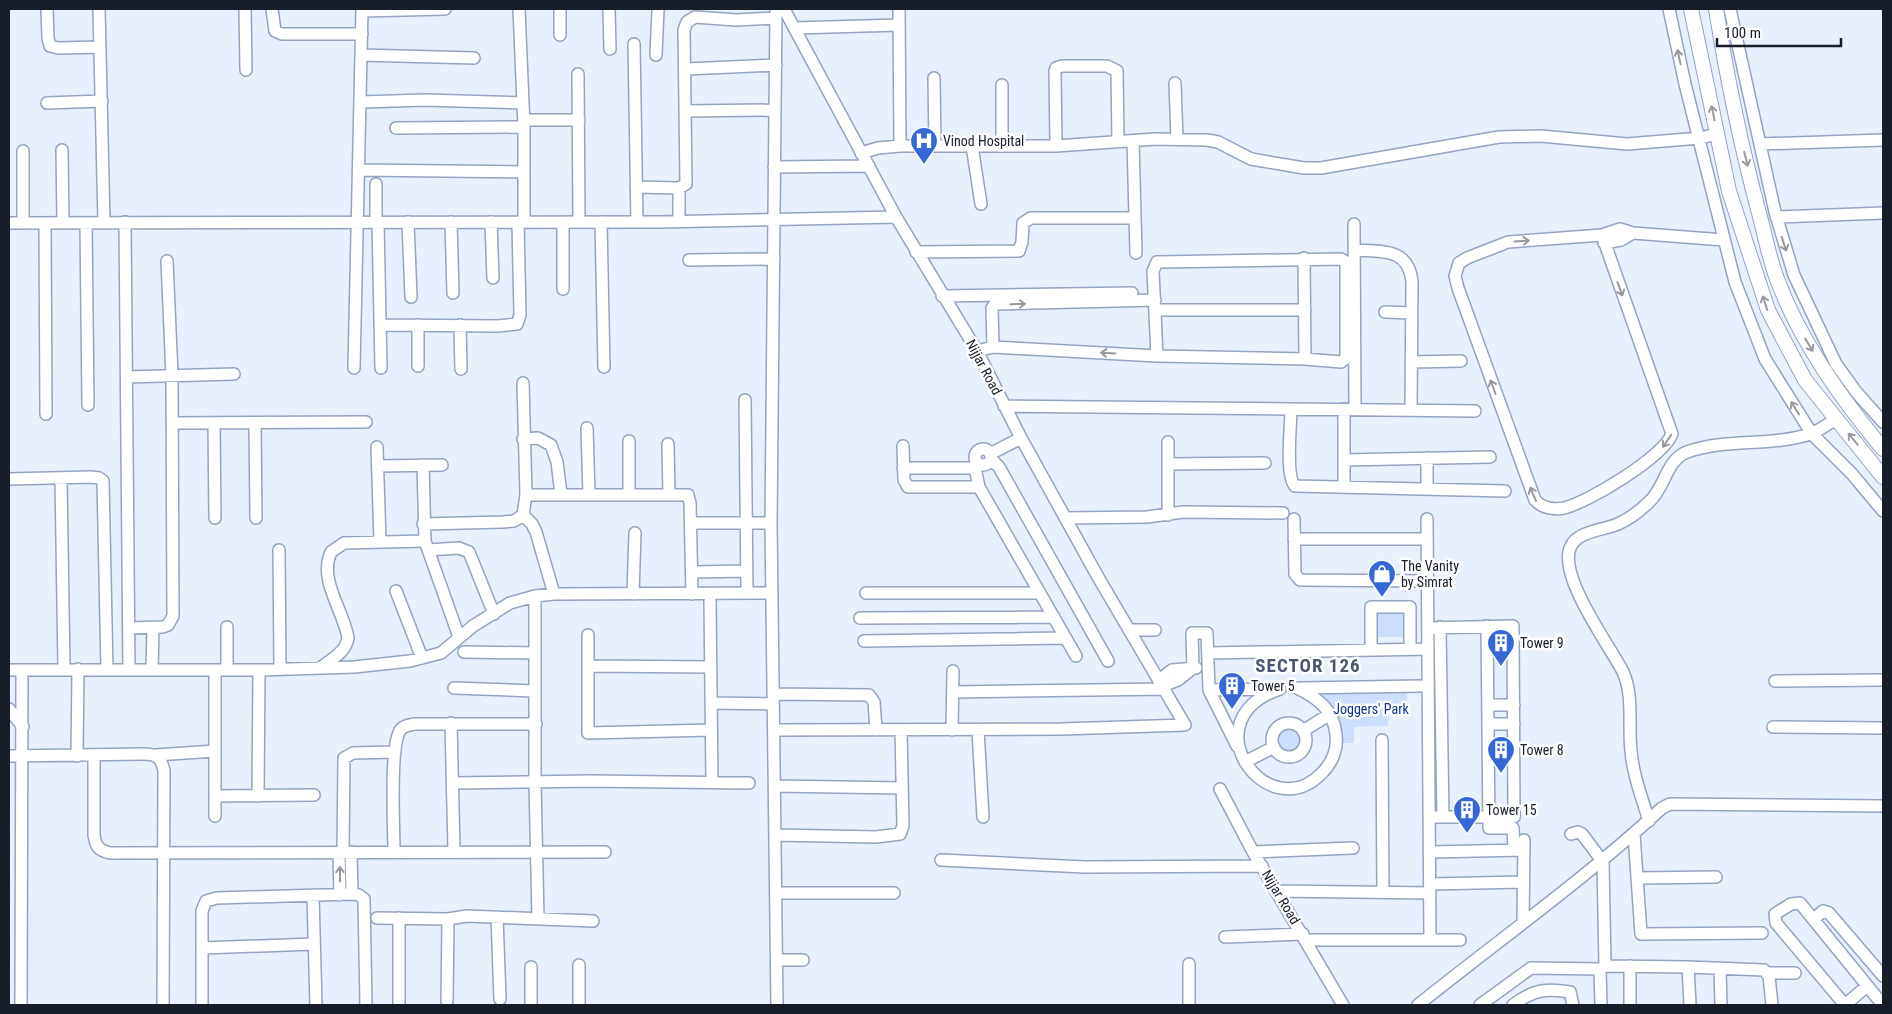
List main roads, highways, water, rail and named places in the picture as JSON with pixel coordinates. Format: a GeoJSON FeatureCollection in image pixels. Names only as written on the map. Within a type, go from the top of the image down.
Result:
{"type":"FeatureCollection","features":[{"type":"Feature","properties":{"kind":"main road"},"geometry":{"type":"LineString","coordinates":[[1691,9],[1729,192],[1768,310],[1805,380],[1883,476]]}},
{"type":"Feature","properties":{"kind":"main road"},"geometry":{"type":"LineString","coordinates":[[1716,9],[1726,69],[1742,144],[1777,279],[1807,342],[1852,412],[1883,448]]}},
{"type":"Feature","properties":{"kind":"place","name":"Vinod Hospital"},"geometry":{"type":"Point","coordinates":[924,165]}},
{"type":"Feature","properties":{"kind":"place","name":"The Vanity by Simrat"},"geometry":{"type":"Point","coordinates":[1382,598]}},
{"type":"Feature","properties":{"kind":"place","name":"Tower 9"},"geometry":{"type":"Point","coordinates":[1501,667]}},
{"type":"Feature","properties":{"kind":"place","name":"Tower 5"},"geometry":{"type":"Point","coordinates":[1232,710]}},
{"type":"Feature","properties":{"kind":"place","name":"Tower 8"},"geometry":{"type":"Point","coordinates":[1501,774]}},
{"type":"Feature","properties":{"kind":"place","name":"Tower 15"},"geometry":{"type":"Point","coordinates":[1467,834]}},
{"type":"Feature","properties":{"kind":"district","name":"SECTOR 126"},"geometry":{"type":"Point","coordinates":[1308,665]}},
{"type":"Feature","properties":{"kind":"park label","name":"Joggers' Park"},"geometry":{"type":"Point","coordinates":[1371,709]}}]}
